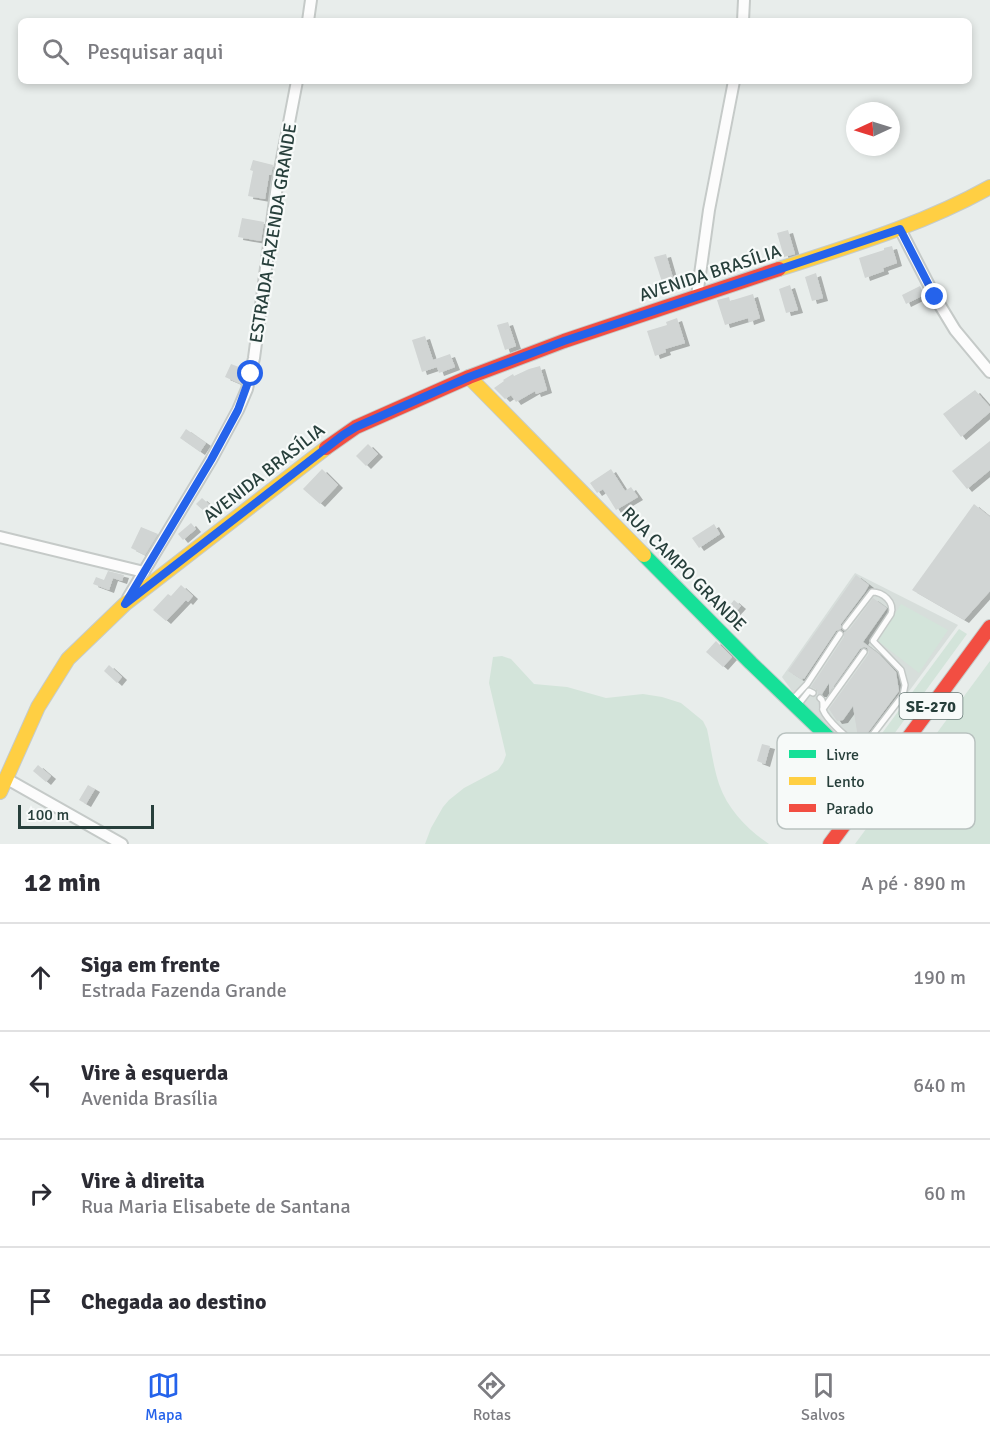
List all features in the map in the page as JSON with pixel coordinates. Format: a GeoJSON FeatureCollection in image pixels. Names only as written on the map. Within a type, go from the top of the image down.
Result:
{"type":"FeatureCollection","features":[{"type":"Feature","properties":{"kind":"main road","name":"AVENIDA BRASÍLIA"},"geometry":{"type":"LineString","coordinates":[[0,792],[38,706],[68,659],[125,604],[343,435],[368,421],[469,377],[564,341],[900,229],[990,187]]}},
{"type":"Feature","properties":{"kind":"main road","name":"RUA CAMPO GRANDE"},"geometry":{"type":"LineString","coordinates":[[469,377],[823,733]]}},
{"type":"Feature","properties":{"kind":"main road","name":"SE-270"},"geometry":{"type":"LineString","coordinates":[[912,733],[990,627]]}},
{"type":"Feature","properties":{"kind":"main road","name":"SE-270"},"geometry":{"type":"LineString","coordinates":[[830,844],[841,829]]}},
{"type":"Feature","properties":{"kind":"street"},"geometry":{"type":"LineString","coordinates":[[308,18],[311,0]]}},
{"type":"Feature","properties":{"kind":"street"},"geometry":{"type":"LineString","coordinates":[[743,18],[744,0]]}},
{"type":"Feature","properties":{"kind":"street","name":"ESTRADA FAZENDA GRANDE"},"geometry":{"type":"LineString","coordinates":[[125,604],[211,460],[247,389],[254,358],[277,185],[296,84]]}},
{"type":"Feature","properties":{"kind":"street"},"geometry":{"type":"LineString","coordinates":[[697,296],[709,210],[733,84]]}},
{"type":"Feature","properties":{"kind":"street"},"geometry":{"type":"LineString","coordinates":[[900,229],[955,330],[990,372]]}},
{"type":"Feature","properties":{"kind":"street"},"geometry":{"type":"LineString","coordinates":[[0,537],[144,572]]}},
{"type":"Feature","properties":{"kind":"street"},"geometry":{"type":"LineString","coordinates":[[7,779],[122,844]]}},
{"type":"Feature","properties":{"kind":"lane"},"geometry":{"type":"LineString","coordinates":[[845,627],[870,593],[876,591],[892,604],[891,614],[871,643],[901,670],[905,684],[903,696],[874,733]]}},
{"type":"Feature","properties":{"kind":"lane"},"geometry":{"type":"LineString","coordinates":[[795,704],[840,633]]}},
{"type":"Feature","properties":{"kind":"lane"},"geometry":{"type":"LineString","coordinates":[[823,709],[864,652]]}},
{"type":"Feature","properties":{"kind":"lane"},"geometry":{"type":"LineString","coordinates":[[795,704],[809,691],[813,693]]}},
{"type":"Feature","properties":{"kind":"lane"},"geometry":{"type":"LineString","coordinates":[[820,698],[823,709],[844,733]]}},
{"type":"Feature","properties":{"kind":"shaded area"},"geometry":{"type":"Polygon","coordinates":[[[855,573],[958,625],[878,733],[832,733],[792,691],[782,677],[855,573]]]}},
{"type":"Feature","properties":{"kind":"green space"},"geometry":{"type":"Polygon","coordinates":[[[901,604],[948,630],[919,673],[878,641],[901,604]]]}},
{"type":"Feature","properties":{"kind":"green space"},"geometry":{"type":"Polygon","coordinates":[[[959,629],[967,634],[895,733],[882,733],[959,629]]]}},
{"type":"Feature","properties":{"kind":"green space"},"geometry":{"type":"Polygon","coordinates":[[[502,656],[511,659],[534,684],[567,687],[606,698],[643,694],[681,703],[703,721],[707,729],[717,777],[728,802],[746,825],[769,844],[425,844],[431,828],[449,800],[464,788],[498,770],[503,763],[506,755],[489,683],[493,657],[502,656]]]}},
{"type":"Feature","properties":{"kind":"green space"},"geometry":{"type":"Polygon","coordinates":[[[990,661],[990,844],[855,844],[866,829],[975,829],[975,733],[937,733],[990,661]]]}},
{"type":"Feature","properties":{"kind":"building"},"geometry":{"type":"Polygon","coordinates":[[[253,160],[273,165],[265,199],[248,196],[253,160]]]}},
{"type":"Feature","properties":{"kind":"building"},"geometry":{"type":"Polygon","coordinates":[[[242,218],[264,222],[261,241],[238,237],[242,218]]]}},
{"type":"Feature","properties":{"kind":"building"},"geometry":{"type":"Polygon","coordinates":[[[788,230],[795,254],[784,257],[777,233],[788,230]]]}},
{"type":"Feature","properties":{"kind":"building"},"geometry":{"type":"Polygon","coordinates":[[[892,246],[897,263],[865,278],[859,258],[892,246]]]}},
{"type":"Feature","properties":{"kind":"building"},"geometry":{"type":"Polygon","coordinates":[[[666,254],[673,278],[662,282],[654,257],[666,254]]]}},
{"type":"Feature","properties":{"kind":"building"},"geometry":{"type":"Polygon","coordinates":[[[816,273],[823,298],[812,301],[805,277],[816,273]]]}},
{"type":"Feature","properties":{"kind":"building"},"geometry":{"type":"Polygon","coordinates":[[[790,285],[798,310],[786,313],[779,289],[790,285]]]}},
{"type":"Feature","properties":{"kind":"building"},"geometry":{"type":"Polygon","coordinates":[[[920,286],[924,295],[906,304],[902,295],[920,286]]]}},
{"type":"Feature","properties":{"kind":"building"},"geometry":{"type":"Polygon","coordinates":[[[753,294],[760,318],[749,322],[748,318],[725,325],[717,300],[729,297],[730,301],[753,294]]]}},
{"type":"Feature","properties":{"kind":"building"},"geometry":{"type":"Polygon","coordinates":[[[677,318],[685,343],[665,349],[666,352],[655,356],[647,331],[667,325],[666,322],[677,318]]]}},
{"type":"Feature","properties":{"kind":"building"},"geometry":{"type":"Polygon","coordinates":[[[508,322],[516,346],[505,350],[497,325],[508,322]]]}},
{"type":"Feature","properties":{"kind":"building"},"geometry":{"type":"Polygon","coordinates":[[[425,336],[433,360],[450,354],[455,367],[439,373],[437,367],[422,372],[412,340],[425,336]]]}},
{"type":"Feature","properties":{"kind":"building"},"geometry":{"type":"Polygon","coordinates":[[[231,364],[244,369],[241,384],[225,377],[231,364]]]}},
{"type":"Feature","properties":{"kind":"building"},"geometry":{"type":"Polygon","coordinates":[[[540,366],[547,390],[536,394],[535,391],[516,402],[511,395],[505,399],[494,388],[513,374],[514,376],[540,366]]]}},
{"type":"Feature","properties":{"kind":"building"},"geometry":{"type":"Polygon","coordinates":[[[975,390],[990,407],[990,412],[961,437],[943,414],[975,390]]]}},
{"type":"Feature","properties":{"kind":"building"},"geometry":{"type":"Polygon","coordinates":[[[186,429],[206,443],[200,452],[180,438],[186,429]]]}},
{"type":"Feature","properties":{"kind":"building"},"geometry":{"type":"Polygon","coordinates":[[[990,441],[990,470],[967,489],[952,471],[990,441]]]}},
{"type":"Feature","properties":{"kind":"building"},"geometry":{"type":"Polygon","coordinates":[[[368,444],[378,454],[366,466],[356,456],[368,444]]]}},
{"type":"Feature","properties":{"kind":"building"},"geometry":{"type":"Polygon","coordinates":[[[322,469],[338,485],[320,504],[303,489],[322,469]]]}},
{"type":"Feature","properties":{"kind":"building"},"geometry":{"type":"Polygon","coordinates":[[[611,469],[625,491],[631,487],[638,497],[616,510],[603,489],[597,493],[590,483],[611,469]]]}},
{"type":"Feature","properties":{"kind":"building"},"geometry":{"type":"Polygon","coordinates":[[[202,498],[212,507],[206,513],[196,504],[202,498]]]}},
{"type":"Feature","properties":{"kind":"building"},"geometry":{"type":"Polygon","coordinates":[[[974,504],[990,517],[990,591],[964,620],[912,590],[974,504]]]}},
{"type":"Feature","properties":{"kind":"building"},"geometry":{"type":"Polygon","coordinates":[[[191,523],[196,529],[183,540],[178,534],[191,523]]]}},
{"type":"Feature","properties":{"kind":"building"},"geometry":{"type":"Polygon","coordinates":[[[714,524],[720,534],[699,548],[692,538],[714,524]]]}},
{"type":"Feature","properties":{"kind":"building"},"geometry":{"type":"Polygon","coordinates":[[[141,527],[158,534],[145,555],[131,548],[141,527]]]}},
{"type":"Feature","properties":{"kind":"building"},"geometry":{"type":"Polygon","coordinates":[[[108,571],[124,575],[122,581],[113,578],[109,590],[93,584],[96,577],[104,580],[108,571]]]}},
{"type":"Feature","properties":{"kind":"building"},"geometry":{"type":"Polygon","coordinates":[[[856,575],[869,585],[841,624],[841,629],[836,631],[802,680],[788,671],[856,575]]]}},
{"type":"Feature","properties":{"kind":"building"},"geometry":{"type":"Polygon","coordinates":[[[181,585],[193,596],[188,602],[186,600],[166,621],[153,610],[168,594],[171,596],[181,585]]]}},
{"type":"Feature","properties":{"kind":"building"},"geometry":{"type":"Polygon","coordinates":[[[873,598],[887,608],[863,642],[879,654],[896,672],[899,691],[868,733],[857,733],[853,706],[843,720],[837,721],[829,709],[868,655],[867,648],[860,649],[829,693],[829,683],[822,694],[818,694],[817,690],[811,687],[844,637],[844,632],[849,630],[873,598]]]}},
{"type":"Feature","properties":{"kind":"building"},"geometry":{"type":"Polygon","coordinates":[[[734,600],[741,606],[729,619],[723,614],[734,600]]]}},
{"type":"Feature","properties":{"kind":"building"},"geometry":{"type":"Polygon","coordinates":[[[716,641],[732,657],[723,667],[706,652],[716,641]]]}},
{"type":"Feature","properties":{"kind":"building"},"geometry":{"type":"Polygon","coordinates":[[[109,665],[122,677],[117,683],[104,671],[109,665]]]}},
{"type":"Feature","properties":{"kind":"building"},"geometry":{"type":"Polygon","coordinates":[[[762,744],[770,746],[765,764],[757,761],[762,744]]]}},
{"type":"Feature","properties":{"kind":"building"},"geometry":{"type":"Polygon","coordinates":[[[38,765],[51,776],[46,782],[33,771],[38,765]]]}},
{"type":"Feature","properties":{"kind":"building"},"geometry":{"type":"Polygon","coordinates":[[[88,785],[95,789],[86,804],[79,800],[88,785]]]}},
{"type":"Feature","properties":{"kind":"traffic: fast"},"geometry":{"type":"LineString","coordinates":[[644,555],[824,733]]}},
{"type":"Feature","properties":{"kind":"traffic: slow"},"geometry":{"type":"LineString","coordinates":[[779,269],[913,223],[990,187]]}},
{"type":"Feature","properties":{"kind":"traffic: slow"},"geometry":{"type":"LineString","coordinates":[[469,377],[644,555]]}},
{"type":"Feature","properties":{"kind":"traffic: slow"},"geometry":{"type":"LineString","coordinates":[[0,792],[38,707],[68,659],[125,604],[326,448]]}},
{"type":"Feature","properties":{"kind":"traffic: jam"},"geometry":{"type":"LineString","coordinates":[[326,448],[356,427],[469,377],[564,341],[779,269]]}},
{"type":"Feature","properties":{"kind":"traffic: jam"},"geometry":{"type":"LineString","coordinates":[[912,733],[990,627]]}},
{"type":"Feature","properties":{"kind":"traffic: jam"},"geometry":{"type":"LineString","coordinates":[[830,844],[841,829]]}},
{"type":"Feature","properties":{"kind":"route"},"geometry":{"type":"LineString","coordinates":[[251,374],[238,410],[211,460],[125,604],[343,435],[368,421],[469,377],[564,341],[900,229],[935,297]]}}]}
